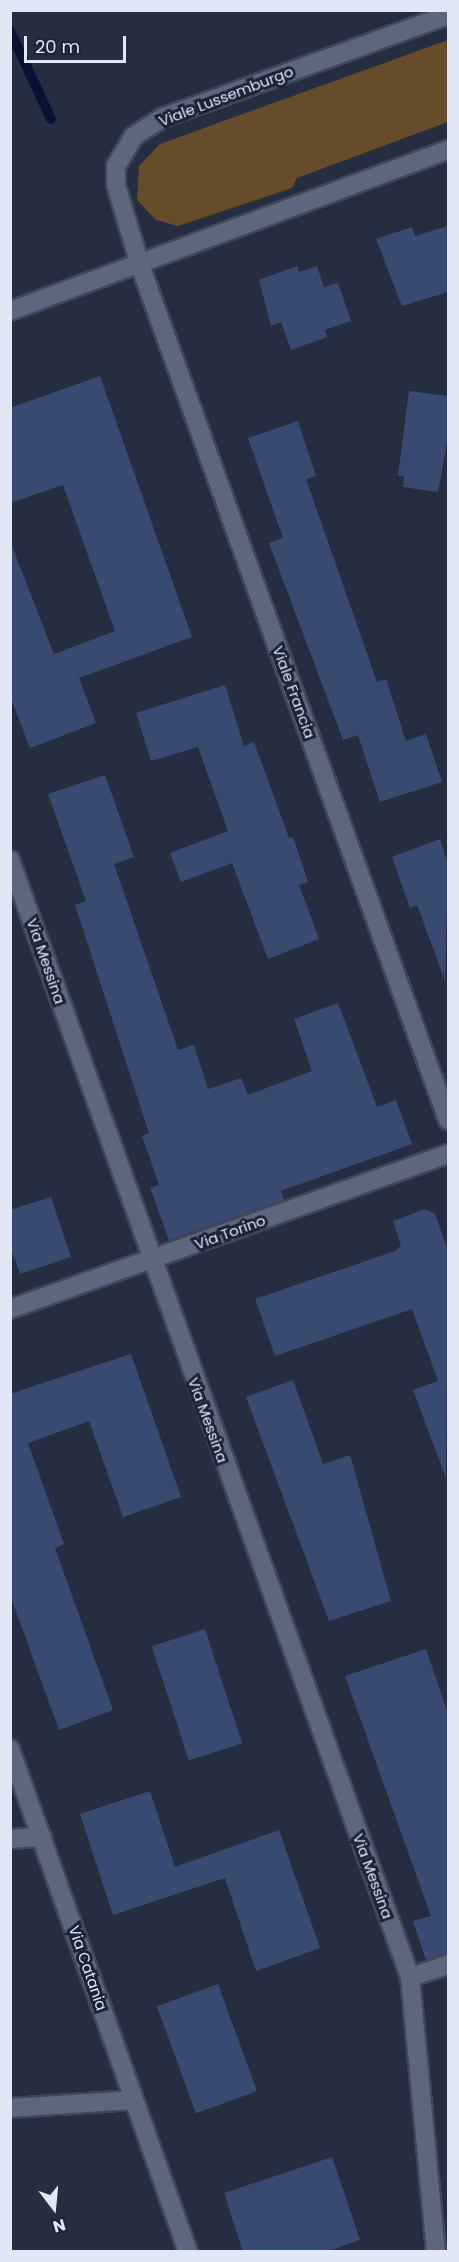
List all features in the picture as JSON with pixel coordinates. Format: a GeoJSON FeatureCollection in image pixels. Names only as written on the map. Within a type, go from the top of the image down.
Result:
{"type":"FeatureCollection","features":[{"type":"Feature","properties":{"kind":"street","name":"Viale Lussemburgo"},"geometry":{"type":"LineString","coordinates":[[140,265],[116,185],[116,166],[134,136],[164,117],[448,15]]}},
{"type":"Feature","properties":{"kind":"street"},"geometry":{"type":"LineString","coordinates":[[10,311],[448,150]]}},
{"type":"Feature","properties":{"kind":"street","name":"Viale Francia"},"geometry":{"type":"LineString","coordinates":[[140,265],[448,1120]]}},
{"type":"Feature","properties":{"kind":"street","name":"Via Messina"},"geometry":{"type":"LineString","coordinates":[[10,860],[150,1260],[410,1977]]}},
{"type":"Feature","properties":{"kind":"street","name":"Via Torino"},"geometry":{"type":"LineString","coordinates":[[10,1309],[448,1154]]}},
{"type":"Feature","properties":{"kind":"street","name":"Via Catania"},"geometry":{"type":"LineString","coordinates":[[10,1749],[188,2252]]}},
{"type":"Feature","properties":{"kind":"street"},"geometry":{"type":"LineString","coordinates":[[10,1839],[42,1837]]}},
{"type":"Feature","properties":{"kind":"street"},"geometry":{"type":"LineString","coordinates":[[436,2252],[410,1977],[448,1965]]}},
{"type":"Feature","properties":{"kind":"street"},"geometry":{"type":"LineString","coordinates":[[10,2108],[134,2100]]}},
{"type":"Feature","properties":{"kind":"shaded area"},"geometry":{"type":"Polygon","coordinates":[[[448,40],[448,122],[297,178],[292,188],[178,226],[156,220],[137,200],[139,166],[160,144],[448,40]]]}},
{"type":"Feature","properties":{"kind":"building"},"geometry":{"type":"Polygon","coordinates":[[[448,226],[448,292],[402,306],[376,239],[412,227],[415,236],[448,226]]]}},
{"type":"Feature","properties":{"kind":"building"},"geometry":{"type":"Polygon","coordinates":[[[297,266],[299,272],[317,266],[324,287],[338,283],[351,321],[325,330],[327,337],[291,350],[281,322],[271,326],[259,280],[297,266]]]}},
{"type":"Feature","properties":{"kind":"building"},"geometry":{"type":"Polygon","coordinates":[[[100,376],[192,637],[79,678],[96,723],[30,748],[10,696],[10,541],[54,654],[115,631],[63,485],[10,503],[10,408],[100,376]]]}},
{"type":"Feature","properties":{"kind":"building"},"geometry":{"type":"Polygon","coordinates":[[[409,391],[448,396],[448,437],[438,492],[403,487],[404,476],[398,476],[409,391]]]}},
{"type":"Feature","properties":{"kind":"building"},"geometry":{"type":"Polygon","coordinates":[[[298,421],[316,476],[306,479],[377,682],[386,679],[406,741],[426,734],[442,782],[380,802],[358,735],[343,740],[269,543],[283,538],[248,438],[298,421]]]}},
{"type":"Feature","properties":{"kind":"building"},"geometry":{"type":"Polygon","coordinates":[[[225,685],[244,746],[254,742],[289,838],[293,837],[308,882],[299,885],[319,939],[268,959],[232,863],[181,882],[170,853],[228,831],[198,747],[151,761],[136,713],[225,685]]]}},
{"type":"Feature","properties":{"kind":"building"},"geometry":{"type":"Polygon","coordinates":[[[105,775],[134,857],[114,864],[178,1050],[194,1045],[208,1089],[241,1078],[248,1095],[312,1071],[294,1019],[338,1003],[377,1107],[396,1100],[412,1144],[281,1191],[284,1200],[169,1240],[150,1188],[159,1185],[142,1136],[149,1133],[75,905],[86,901],[48,794],[105,775]]]}},
{"type":"Feature","properties":{"kind":"building"},"geometry":{"type":"Polygon","coordinates":[[[440,839],[448,864],[445,981],[417,905],[410,908],[392,857],[440,839]]]}},
{"type":"Feature","properties":{"kind":"building"},"geometry":{"type":"Polygon","coordinates":[[[51,1197],[71,1257],[20,1274],[10,1246],[10,1210],[51,1197]]]}},
{"type":"Feature","properties":{"kind":"building"},"geometry":{"type":"Polygon","coordinates":[[[425,1209],[435,1214],[448,1251],[446,1478],[413,1390],[438,1381],[412,1309],[275,1356],[255,1299],[395,1251],[401,1246],[393,1221],[425,1209]]]}},
{"type":"Feature","properties":{"kind":"building"},"geometry":{"type":"Polygon","coordinates":[[[131,1354],[181,1497],[123,1517],[89,1421],[28,1443],[64,1544],[55,1548],[113,1710],[59,1730],[10,1595],[10,1394],[131,1354]]]}},
{"type":"Feature","properties":{"kind":"building"},"geometry":{"type":"Polygon","coordinates":[[[293,1380],[323,1464],[350,1455],[391,1601],[329,1621],[246,1397],[293,1380]]]}},
{"type":"Feature","properties":{"kind":"building"},"geometry":{"type":"Polygon","coordinates":[[[205,1629],[242,1743],[189,1760],[152,1646],[205,1629]]]}},
{"type":"Feature","properties":{"kind":"building"},"geometry":{"type":"Polygon","coordinates":[[[426,1649],[448,1714],[448,1954],[426,1960],[413,1921],[431,1916],[345,1676],[426,1649]]]}},
{"type":"Feature","properties":{"kind":"building"},"geometry":{"type":"Polygon","coordinates":[[[150,1791],[175,1867],[279,1830],[320,1948],[256,1971],[225,1878],[113,1915],[80,1814],[150,1791]]]}},
{"type":"Feature","properties":{"kind":"building"},"geometry":{"type":"Polygon","coordinates":[[[218,1984],[257,2091],[196,2113],[157,2006],[218,1984]]]}},
{"type":"Feature","properties":{"kind":"building"},"geometry":{"type":"Polygon","coordinates":[[[332,2157],[360,2240],[326,2252],[243,2252],[224,2193],[332,2157]]]}},
{"type":"Feature","properties":{"kind":"waterway"},"geometry":{"type":"LineString","coordinates":[[10,31],[51,119]]}}]}
